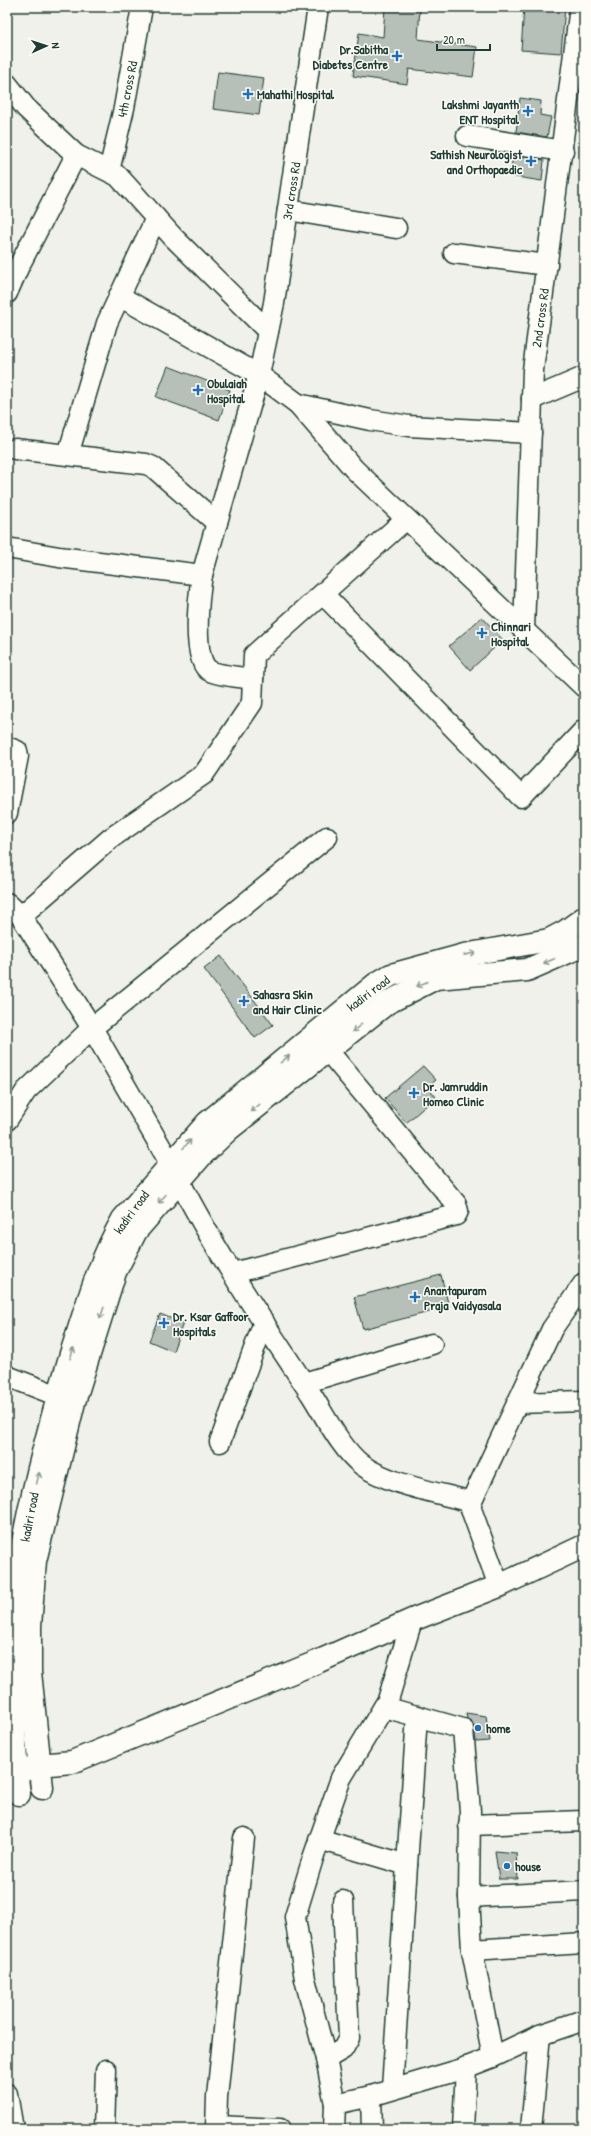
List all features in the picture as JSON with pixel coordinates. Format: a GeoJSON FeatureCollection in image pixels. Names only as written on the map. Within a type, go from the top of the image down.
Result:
{"type":"FeatureCollection","features":[{"type":"Feature","properties":{"kind":"main road","name":"kadiri road"},"geometry":{"type":"LineString","coordinates":[[174,1172],[207,1123],[376,984],[391,974],[464,955],[548,940],[566,931],[584,918]]}},
{"type":"Feature","properties":{"kind":"main road","name":"kadiri road"},"geometry":{"type":"LineString","coordinates":[[66,1399],[29,1513],[14,1603],[11,1774],[13,1796],[42,1788],[30,1672],[32,1589],[35,1561],[66,1399],[91,1292],[113,1237],[131,1208],[174,1172],[202,1155],[228,1130],[387,1003],[436,978],[527,970],[584,945]]}},
{"type":"Feature","properties":{"kind":"main road"},"geometry":{"type":"LineString","coordinates":[[11,1774],[39,1765],[72,1762],[316,1662],[412,1620],[499,1586],[584,1546]]}},
{"type":"Feature","properties":{"kind":"main road"},"geometry":{"type":"LineString","coordinates":[[42,1788],[72,1762]]}},
{"type":"Feature","properties":{"kind":"street","name":"4th cross Rd"},"geometry":{"type":"LineString","coordinates":[[109,171],[124,108],[142,7]]}},
{"type":"Feature","properties":{"kind":"street","name":"3rd cross Rd"},"geometry":{"type":"LineString","coordinates":[[253,679],[210,672],[203,666],[198,649],[202,575],[259,375],[288,210],[318,7]]}},
{"type":"Feature","properties":{"kind":"street","name":"2nd cross Rd"},"geometry":{"type":"LineString","coordinates":[[524,630],[533,370],[580,7]]}},
{"type":"Feature","properties":{"kind":"street"},"geometry":{"type":"LineString","coordinates":[[7,84],[26,108],[76,155],[118,176],[156,218],[268,330]]}},
{"type":"Feature","properties":{"kind":"street"},"geometry":{"type":"LineString","coordinates":[[467,136],[562,151]]}},
{"type":"Feature","properties":{"kind":"street"},"geometry":{"type":"LineString","coordinates":[[7,293],[18,268],[76,155]]}},
{"type":"Feature","properties":{"kind":"street"},"geometry":{"type":"LineString","coordinates":[[288,210],[396,228]]}},
{"type":"Feature","properties":{"kind":"street"},"geometry":{"type":"LineString","coordinates":[[68,455],[107,323],[156,218]]}},
{"type":"Feature","properties":{"kind":"street"},"geometry":{"type":"LineString","coordinates":[[454,253],[547,265]]}},
{"type":"Feature","properties":{"kind":"street"},"geometry":{"type":"LineString","coordinates":[[119,296],[259,375],[298,404],[354,469],[584,687]]}},
{"type":"Feature","properties":{"kind":"street"},"geometry":{"type":"LineString","coordinates":[[532,399],[584,377]]}},
{"type":"Feature","properties":{"kind":"street"},"geometry":{"type":"LineString","coordinates":[[298,404],[370,420],[409,426],[531,433]]}},
{"type":"Feature","properties":{"kind":"street"},"geometry":{"type":"LineString","coordinates":[[15,449],[146,464],[153,467],[217,523]]}},
{"type":"Feature","properties":{"kind":"street"},"geometry":{"type":"LineString","coordinates":[[21,916],[111,838],[204,774],[252,703],[254,656],[406,519]]}},
{"type":"Feature","properties":{"kind":"street"},"geometry":{"type":"LineString","coordinates":[[7,548],[59,558],[202,575]]}},
{"type":"Feature","properties":{"kind":"street"},"geometry":{"type":"LineString","coordinates":[[323,594],[521,797],[584,730]]}},
{"type":"Feature","properties":{"kind":"street"},"geometry":{"type":"LineString","coordinates":[[7,747],[17,751],[18,756],[7,813]]}},
{"type":"Feature","properties":{"kind":"street"},"geometry":{"type":"LineString","coordinates":[[7,1120],[26,1091],[92,1028],[327,837]]}},
{"type":"Feature","properties":{"kind":"street"},"geometry":{"type":"LineString","coordinates":[[7,902],[21,916],[92,1028],[233,1273],[344,1445],[362,1465],[378,1474],[471,1502]]}},
{"type":"Feature","properties":{"kind":"street"},"geometry":{"type":"LineString","coordinates":[[233,1273],[456,1215],[458,1211],[456,1204],[328,1051]]}},
{"type":"Feature","properties":{"kind":"street"},"geometry":{"type":"LineString","coordinates":[[499,1586],[471,1509],[471,1502],[552,1329],[584,1283]]}},
{"type":"Feature","properties":{"kind":"street"},"geometry":{"type":"LineString","coordinates":[[220,1442],[264,1322]]}},
{"type":"Feature","properties":{"kind":"street"},"geometry":{"type":"LineString","coordinates":[[304,1383],[432,1344]]}},
{"type":"Feature","properties":{"kind":"street"},"geometry":{"type":"LineString","coordinates":[[7,1376],[66,1399]]}},
{"type":"Feature","properties":{"kind":"street"},"geometry":{"type":"LineString","coordinates":[[517,1403],[584,1401]]}},
{"type":"Feature","properties":{"kind":"street"},"geometry":{"type":"LineString","coordinates":[[334,2129],[335,2104],[326,2059],[305,1979],[295,1918],[319,1839],[341,1778],[388,1700],[412,1620]]}},
{"type":"Feature","properties":{"kind":"street"},"geometry":{"type":"LineString","coordinates":[[384,1707],[463,1729],[469,1826],[469,1897],[472,1950],[493,2057]]}},
{"type":"Feature","properties":{"kind":"street"},"geometry":{"type":"LineString","coordinates":[[392,2089],[417,1716]]}},
{"type":"Feature","properties":{"kind":"street"},"geometry":{"type":"LineString","coordinates":[[469,1826],[584,1821]]}},
{"type":"Feature","properties":{"kind":"street"},"geometry":{"type":"LineString","coordinates":[[244,1838],[218,2081],[216,2128],[280,2129]]}},
{"type":"Feature","properties":{"kind":"street"},"geometry":{"type":"LineString","coordinates":[[319,1839],[407,1865]]}},
{"type":"Feature","properties":{"kind":"street"},"geometry":{"type":"LineString","coordinates":[[469,1897],[584,1891]]}},
{"type":"Feature","properties":{"kind":"street"},"geometry":{"type":"LineString","coordinates":[[326,2059],[343,2049],[348,2038],[343,1901]]}},
{"type":"Feature","properties":{"kind":"street"},"geometry":{"type":"LineString","coordinates":[[472,1950],[584,1943]]}},
{"type":"Feature","properties":{"kind":"street"},"geometry":{"type":"LineString","coordinates":[[335,2104],[371,2096],[466,2067],[493,2057],[540,2035],[584,2020]]}},
{"type":"Feature","properties":{"kind":"street"},"geometry":{"type":"LineString","coordinates":[[531,2129],[540,2035]]}},
{"type":"Feature","properties":{"kind":"street"},"geometry":{"type":"LineString","coordinates":[[463,2129],[466,2067]]}},
{"type":"Feature","properties":{"kind":"street"},"geometry":{"type":"LineString","coordinates":[[104,2129],[106,2070]]}},
{"type":"Feature","properties":{"kind":"street"},"geometry":{"type":"LineString","coordinates":[[7,2094],[13,2129]]}},
{"type":"Feature","properties":{"kind":"street"},"geometry":{"type":"LineString","coordinates":[[371,2096],[372,2129]]}},
{"type":"Feature","properties":{"kind":"building"},"geometry":{"type":"Polygon","coordinates":[[[385,7],[420,7],[418,39],[477,47],[473,77],[409,69],[407,84],[353,76],[359,33],[383,37],[385,7]]]}},
{"type":"Feature","properties":{"kind":"building"},"geometry":{"type":"Polygon","coordinates":[[[524,7],[565,7],[561,53],[521,50],[524,7]]]}},
{"type":"Feature","properties":{"kind":"building"},"geometry":{"type":"Polygon","coordinates":[[[218,72],[264,78],[259,115],[213,109],[218,72]]]}},
{"type":"Feature","properties":{"kind":"building"},"geometry":{"type":"Polygon","coordinates":[[[520,98],[541,101],[540,115],[551,117],[547,137],[516,132],[520,98]]]}},
{"type":"Feature","properties":{"kind":"building"},"geometry":{"type":"Polygon","coordinates":[[[513,155],[544,160],[542,181],[510,176],[513,155]]]}},
{"type":"Feature","properties":{"kind":"building"},"geometry":{"type":"Polygon","coordinates":[[[168,366],[230,390],[219,420],[156,397],[168,366]]]}},
{"type":"Feature","properties":{"kind":"building"},"geometry":{"type":"Polygon","coordinates":[[[482,617],[503,640],[470,670],[449,646],[482,617]]]}},
{"type":"Feature","properties":{"kind":"building"},"geometry":{"type":"Polygon","coordinates":[[[221,956],[273,1025],[255,1038],[204,969],[221,956]]]}},
{"type":"Feature","properties":{"kind":"building"},"geometry":{"type":"Polygon","coordinates":[[[423,1066],[436,1080],[428,1087],[436,1097],[406,1123],[385,1098],[423,1066]]]}},
{"type":"Feature","properties":{"kind":"building"},"geometry":{"type":"Polygon","coordinates":[[[441,1275],[449,1307],[363,1329],[354,1297],[441,1275]]]}},
{"type":"Feature","properties":{"kind":"building"},"geometry":{"type":"Polygon","coordinates":[[[160,1314],[183,1323],[173,1351],[149,1341],[160,1314]]]}},
{"type":"Feature","properties":{"kind":"building","name":"home"},"geometry":{"type":"Polygon","coordinates":[[[466,1713],[486,1716],[490,1741],[476,1742],[472,1722],[467,1719],[466,1713]]]}},
{"type":"Feature","properties":{"kind":"building","name":"house"},"geometry":{"type":"Polygon","coordinates":[[[495,1851],[516,1853],[518,1879],[499,1879],[495,1851]]]}},
{"type":"Feature","properties":{"kind":"place","name":"Dr.Sabitha Diabetes Centre"},"geometry":{"type":"Point","coordinates":[397,56]}},
{"type":"Feature","properties":{"kind":"place","name":"Mahathi Hospital"},"geometry":{"type":"Point","coordinates":[248,94]}},
{"type":"Feature","properties":{"kind":"place","name":"Lakshmi Jayanth ENT Hospital"},"geometry":{"type":"Point","coordinates":[528,111]}},
{"type":"Feature","properties":{"kind":"place","name":"Sathish Neurologist and Orthopaedic"},"geometry":{"type":"Point","coordinates":[531,161]}},
{"type":"Feature","properties":{"kind":"place","name":"Obulaiah Hospital"},"geometry":{"type":"Point","coordinates":[198,390]}},
{"type":"Feature","properties":{"kind":"place","name":"Chinnari Hospital"},"geometry":{"type":"Point","coordinates":[482,633]}},
{"type":"Feature","properties":{"kind":"place","name":"Sahasra Skin and Hair Clinic"},"geometry":{"type":"Point","coordinates":[244,1001]}},
{"type":"Feature","properties":{"kind":"place","name":"Dr. Jamruddin Homeo Clinic"},"geometry":{"type":"Point","coordinates":[414,1093]}},
{"type":"Feature","properties":{"kind":"place","name":"Anantapuram Praja Vaidyasala"},"geometry":{"type":"Point","coordinates":[415,1297]}},
{"type":"Feature","properties":{"kind":"place","name":"Dr. Ksar Gaffoor Hospitals"},"geometry":{"type":"Point","coordinates":[164,1323]}},
{"type":"Feature","properties":{"kind":"place","name":"home"},"geometry":{"type":"Point","coordinates":[478,1728]}},
{"type":"Feature","properties":{"kind":"place","name":"house"},"geometry":{"type":"Point","coordinates":[507,1866]}}]}
